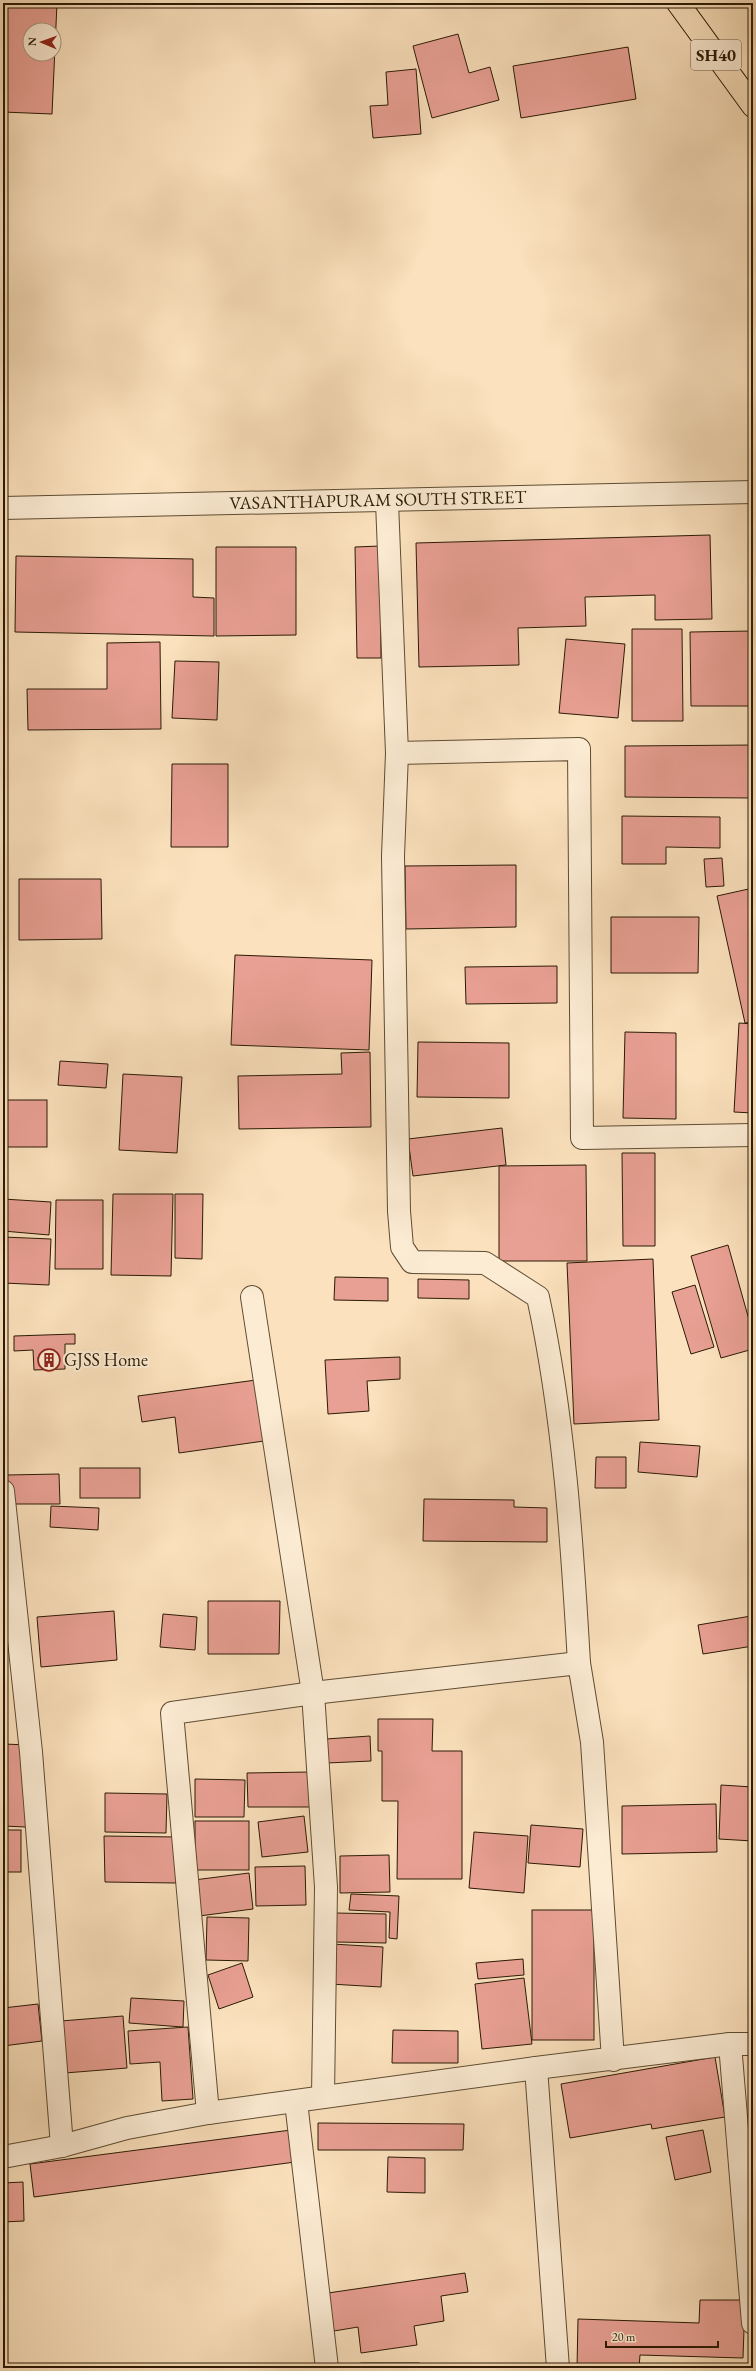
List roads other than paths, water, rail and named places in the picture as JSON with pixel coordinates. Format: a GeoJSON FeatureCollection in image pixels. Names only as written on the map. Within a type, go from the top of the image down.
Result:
{"type":"FeatureCollection","features":[{"type":"Feature","properties":{"kind":"main road","name":"SH40"},"geometry":{"type":"LineString","coordinates":[[678,3],[753,106]]}},
{"type":"Feature","properties":{"kind":"street","name":"VASANTHAPURAM SOUTH STREET"},"geometry":{"type":"LineString","coordinates":[[3,508],[387,502],[753,492]]}},
{"type":"Feature","properties":{"kind":"street"},"geometry":{"type":"LineString","coordinates":[[387,502],[397,752],[393,856],[398,1211],[402,1247],[412,1262],[485,1263],[538,1297],[549,1350],[562,1452],[573,1566],[579,1663],[592,1742],[613,2060]]}},
{"type":"Feature","properties":{"kind":"street"},"geometry":{"type":"LineString","coordinates":[[397,752],[579,749],[582,1138],[753,1135]]}},
{"type":"Feature","properties":{"kind":"street"},"geometry":{"type":"LineString","coordinates":[[252,1297],[313,1693],[326,1886],[323,2096]]}},
{"type":"Feature","properties":{"kind":"street"},"geometry":{"type":"LineString","coordinates":[[3,1491],[32,1752],[62,2146]]}},
{"type":"Feature","properties":{"kind":"street"},"geometry":{"type":"LineString","coordinates":[[208,2113],[172,1714],[313,1693],[579,1663]]}},
{"type":"Feature","properties":{"kind":"street"},"geometry":{"type":"LineString","coordinates":[[3,2157],[62,2146],[127,2128],[208,2113],[296,2102],[323,2096],[536,2068],[613,2060],[730,2044],[753,2044]]}},
{"type":"Feature","properties":{"kind":"street"},"geometry":{"type":"LineString","coordinates":[[730,2044],[753,2323]]}},
{"type":"Feature","properties":{"kind":"street"},"geometry":{"type":"LineString","coordinates":[[536,2068],[558,2368]]}},
{"type":"Feature","properties":{"kind":"street"},"geometry":{"type":"LineString","coordinates":[[296,2102],[327,2368]]}},
{"type":"Feature","properties":{"kind":"place","name":"GJSS Home"},"geometry":{"type":"Point","coordinates":[49,1360]}}]}
